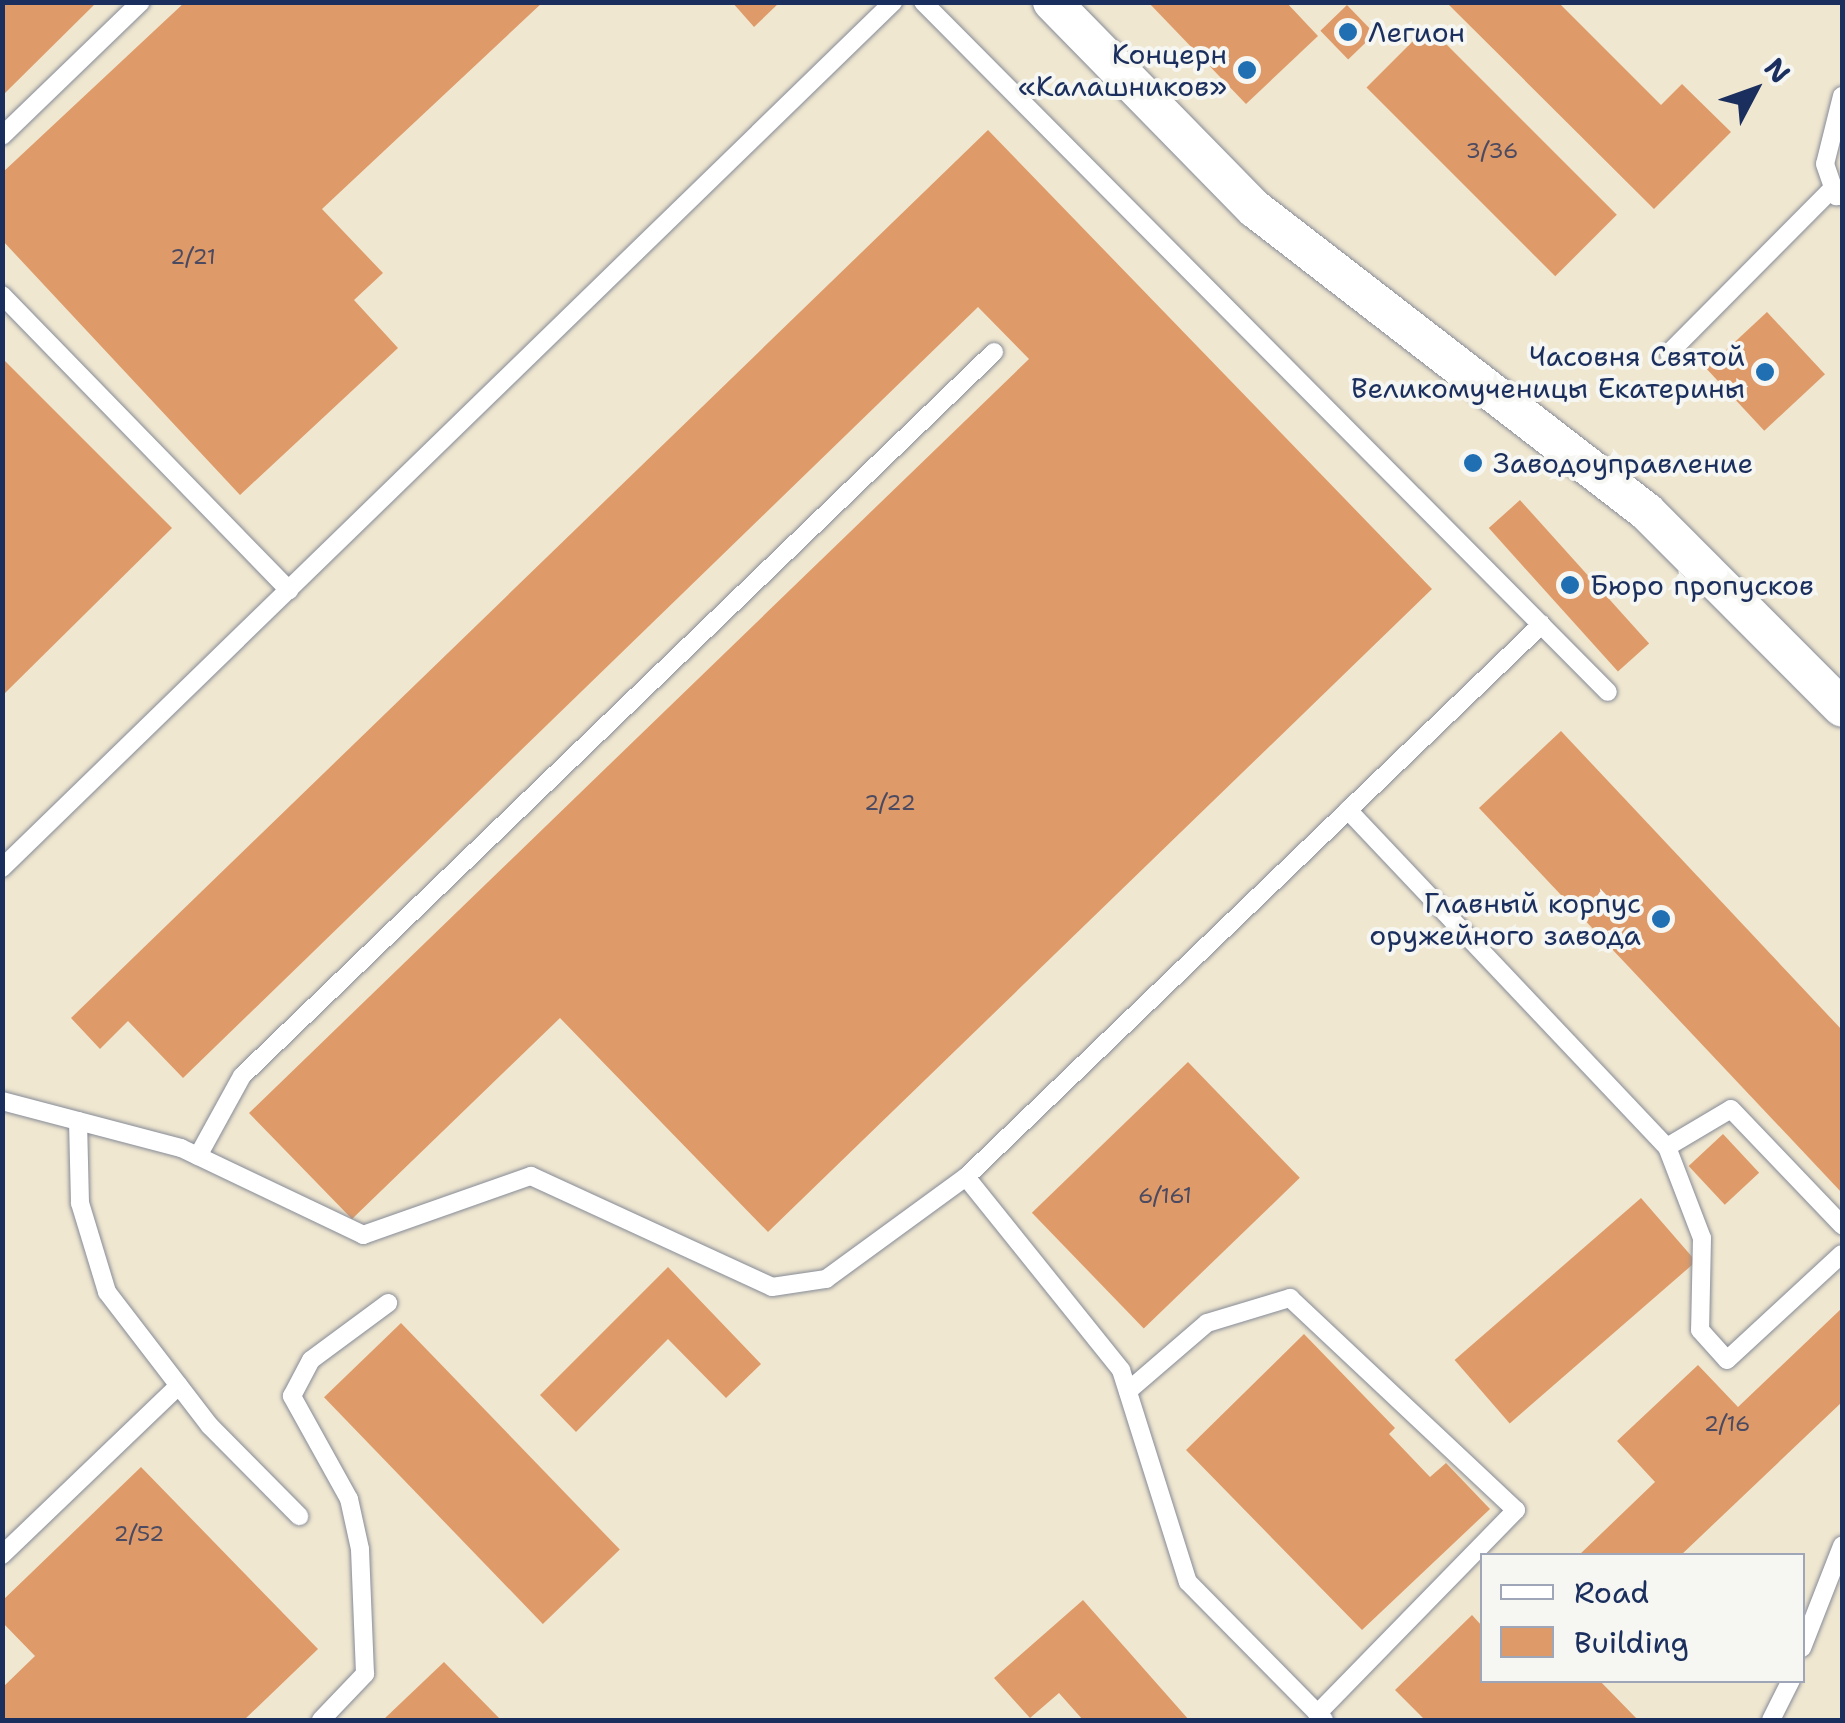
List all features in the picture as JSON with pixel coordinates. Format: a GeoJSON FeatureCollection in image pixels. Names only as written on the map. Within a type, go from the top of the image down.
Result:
{"type":"FeatureCollection","features":[{"type":"Feature","properties":{"kind":"street"},"geometry":{"type":"LineString","coordinates":[[1052,2],[1255,209],[1647,512],[1842,708]]}},
{"type":"Feature","properties":{"kind":"lane"},"geometry":{"type":"LineString","coordinates":[[2,136],[140,2]]}},
{"type":"Feature","properties":{"kind":"lane"},"geometry":{"type":"LineString","coordinates":[[2,868],[894,2]]}},
{"type":"Feature","properties":{"kind":"lane"},"geometry":{"type":"LineString","coordinates":[[923,2],[1608,692]]}},
{"type":"Feature","properties":{"kind":"lane"},"geometry":{"type":"LineString","coordinates":[[1669,353],[1838,192],[1825,164],[1842,96]]}},
{"type":"Feature","properties":{"kind":"lane"},"geometry":{"type":"LineString","coordinates":[[2,295],[289,590]]}},
{"type":"Feature","properties":{"kind":"lane"},"geometry":{"type":"LineString","coordinates":[[198,1156],[242,1076],[994,352]]}},
{"type":"Feature","properties":{"kind":"lane"},"geometry":{"type":"LineString","coordinates":[[2,1101],[198,1156],[364,1235],[531,1176],[772,1286],[826,1279],[966,1177],[1542,624]]}},
{"type":"Feature","properties":{"kind":"lane"},"geometry":{"type":"LineString","coordinates":[[1348,810],[1667,1147],[1702,1238],[1700,1330],[1728,1360],[1842,1254]]}},
{"type":"Feature","properties":{"kind":"lane"},"geometry":{"type":"LineString","coordinates":[[1667,1147],[1732,1110],[1842,1225]]}},
{"type":"Feature","properties":{"kind":"lane"},"geometry":{"type":"LineString","coordinates":[[78,1121],[80,1202],[106,1292],[179,1386],[298,1516]]}},
{"type":"Feature","properties":{"kind":"lane"},"geometry":{"type":"LineString","coordinates":[[966,1177],[1121,1370],[1188,1582],[1320,1717],[1516,1510],[1290,1298],[1206,1323],[1128,1391]]}},
{"type":"Feature","properties":{"kind":"lane"},"geometry":{"type":"LineString","coordinates":[[321,1720],[365,1674],[360,1550],[349,1500],[292,1396],[311,1360],[388,1303]]}},
{"type":"Feature","properties":{"kind":"lane"},"geometry":{"type":"LineString","coordinates":[[2,1555],[179,1386]]}},
{"type":"Feature","properties":{"kind":"lane"},"geometry":{"type":"LineString","coordinates":[[1805,1640],[1842,1546]]}},
{"type":"Feature","properties":{"kind":"lane"},"geometry":{"type":"LineString","coordinates":[[1771,1720],[1790,1683]]}},
{"type":"Feature","properties":{"kind":"building"},"geometry":{"type":"Polygon","coordinates":[[[2,2],[97,2],[2,96],[2,2]]]}},
{"type":"Feature","properties":{"kind":"building"},"geometry":{"type":"Polygon","coordinates":[[[185,2],[543,2],[322,209],[383,273],[354,300],[398,348],[240,495],[2,240],[2,173],[185,2]]]}},
{"type":"Feature","properties":{"kind":"building"},"geometry":{"type":"Polygon","coordinates":[[[732,2],[780,2],[754,27],[732,2]]]}},
{"type":"Feature","properties":{"kind":"building","name":"Концерн «Калашников»"},"geometry":{"type":"Polygon","coordinates":[[[1148,2],[1286,2],[1318,36],[1246,104],[1148,2]]]}},
{"type":"Feature","properties":{"kind":"building"},"geometry":{"type":"Polygon","coordinates":[[[1558,2],[1661,105],[1682,84],[1731,132],[1654,209],[1449,5],[1558,2]]]}},
{"type":"Feature","properties":{"kind":"building","name":"Легион"},"geometry":{"type":"Polygon","coordinates":[[[1347,5],[1375,34],[1348,59],[1320,31],[1347,5]]]}},
{"type":"Feature","properties":{"kind":"building"},"geometry":{"type":"Polygon","coordinates":[[[1428,26],[1617,215],[1555,276],[1366,88],[1428,26]]]}},
{"type":"Feature","properties":{"kind":"building"},"geometry":{"type":"Polygon","coordinates":[[[988,130],[1432,589],[768,1232],[560,1018],[352,1219],[249,1113],[1029,359],[978,307],[183,1078],[128,1021],[100,1049],[71,1018],[988,130]]]}},
{"type":"Feature","properties":{"kind":"building","name":"Часовня Святой Великомученицы Екатерины"},"geometry":{"type":"Polygon","coordinates":[[[1767,312],[1825,374],[1764,431],[1706,369],[1767,312]]]}},
{"type":"Feature","properties":{"kind":"building"},"geometry":{"type":"Polygon","coordinates":[[[2,358],[172,528],[2,696],[2,358]]]}},
{"type":"Feature","properties":{"kind":"building","name":"Бюро пропусков"},"geometry":{"type":"Polygon","coordinates":[[[1520,500],[1649,643],[1618,672],[1489,528],[1520,500]]]}},
{"type":"Feature","properties":{"kind":"building","name":"Главный корпус оружейного завода"},"geometry":{"type":"Polygon","coordinates":[[[1561,731],[1842,1030],[1842,1193],[1479,808],[1561,731]]]}},
{"type":"Feature","properties":{"kind":"building"},"geometry":{"type":"Polygon","coordinates":[[[1188,1062],[1300,1178],[1144,1329],[1032,1213],[1188,1062]]]}},
{"type":"Feature","properties":{"kind":"building"},"geometry":{"type":"Polygon","coordinates":[[[1723,1134],[1759,1173],[1725,1205],[1689,1166],[1723,1134]]]}},
{"type":"Feature","properties":{"kind":"building"},"geometry":{"type":"Polygon","coordinates":[[[1641,1198],[1696,1261],[1510,1423],[1455,1360],[1641,1198]]]}},
{"type":"Feature","properties":{"kind":"building"},"geometry":{"type":"Polygon","coordinates":[[[668,1267],[761,1364],[726,1398],[668,1339],[576,1432],[540,1395],[668,1267]]]}},
{"type":"Feature","properties":{"kind":"building"},"geometry":{"type":"Polygon","coordinates":[[[1842,1308],[1842,1402],[1683,1553],[1581,1553],[1655,1482],[1617,1441],[1698,1365],[1738,1407],[1842,1308]]]}},
{"type":"Feature","properties":{"kind":"building"},"geometry":{"type":"Polygon","coordinates":[[[401,1323],[620,1550],[543,1624],[324,1397],[401,1323]]]}},
{"type":"Feature","properties":{"kind":"building"},"geometry":{"type":"Polygon","coordinates":[[[1304,1334],[1395,1428],[1389,1434],[1430,1477],[1446,1463],[1490,1509],[1362,1630],[1186,1450],[1304,1334]]]}},
{"type":"Feature","properties":{"kind":"building"},"geometry":{"type":"Polygon","coordinates":[[[141,1467],[318,1649],[244,1720],[2,1720],[2,1688],[35,1656],[2,1622],[2,1601],[141,1467]]]}},
{"type":"Feature","properties":{"kind":"building"},"geometry":{"type":"Polygon","coordinates":[[[1083,1600],[1189,1720],[1083,1720],[1059,1693],[1030,1718],[994,1678],[1083,1600]]]}},
{"type":"Feature","properties":{"kind":"building"},"geometry":{"type":"Polygon","coordinates":[[[1472,1615],[1480,1624],[1480,1683],[1602,1683],[1638,1720],[1425,1720],[1395,1690],[1472,1615]]]}},
{"type":"Feature","properties":{"kind":"building"},"geometry":{"type":"Polygon","coordinates":[[[444,1662],[501,1720],[383,1720],[444,1662]]]}},
{"type":"Feature","properties":{"kind":"place","name":"Легион"},"geometry":{"type":"Point","coordinates":[1348,32]}},
{"type":"Feature","properties":{"kind":"place","name":"Концерн «Калашников»"},"geometry":{"type":"Point","coordinates":[1247,70]}},
{"type":"Feature","properties":{"kind":"place","name":"Часовня Святой Великомученицы Екатерины"},"geometry":{"type":"Point","coordinates":[1765,372]}},
{"type":"Feature","properties":{"kind":"place","name":"Заводоуправление"},"geometry":{"type":"Point","coordinates":[1473,463]}},
{"type":"Feature","properties":{"kind":"place","name":"Бюро пропусков"},"geometry":{"type":"Point","coordinates":[1570,585]}},
{"type":"Feature","properties":{"kind":"place","name":"Главный корпус оружейного завода"},"geometry":{"type":"Point","coordinates":[1661,919]}}]}
